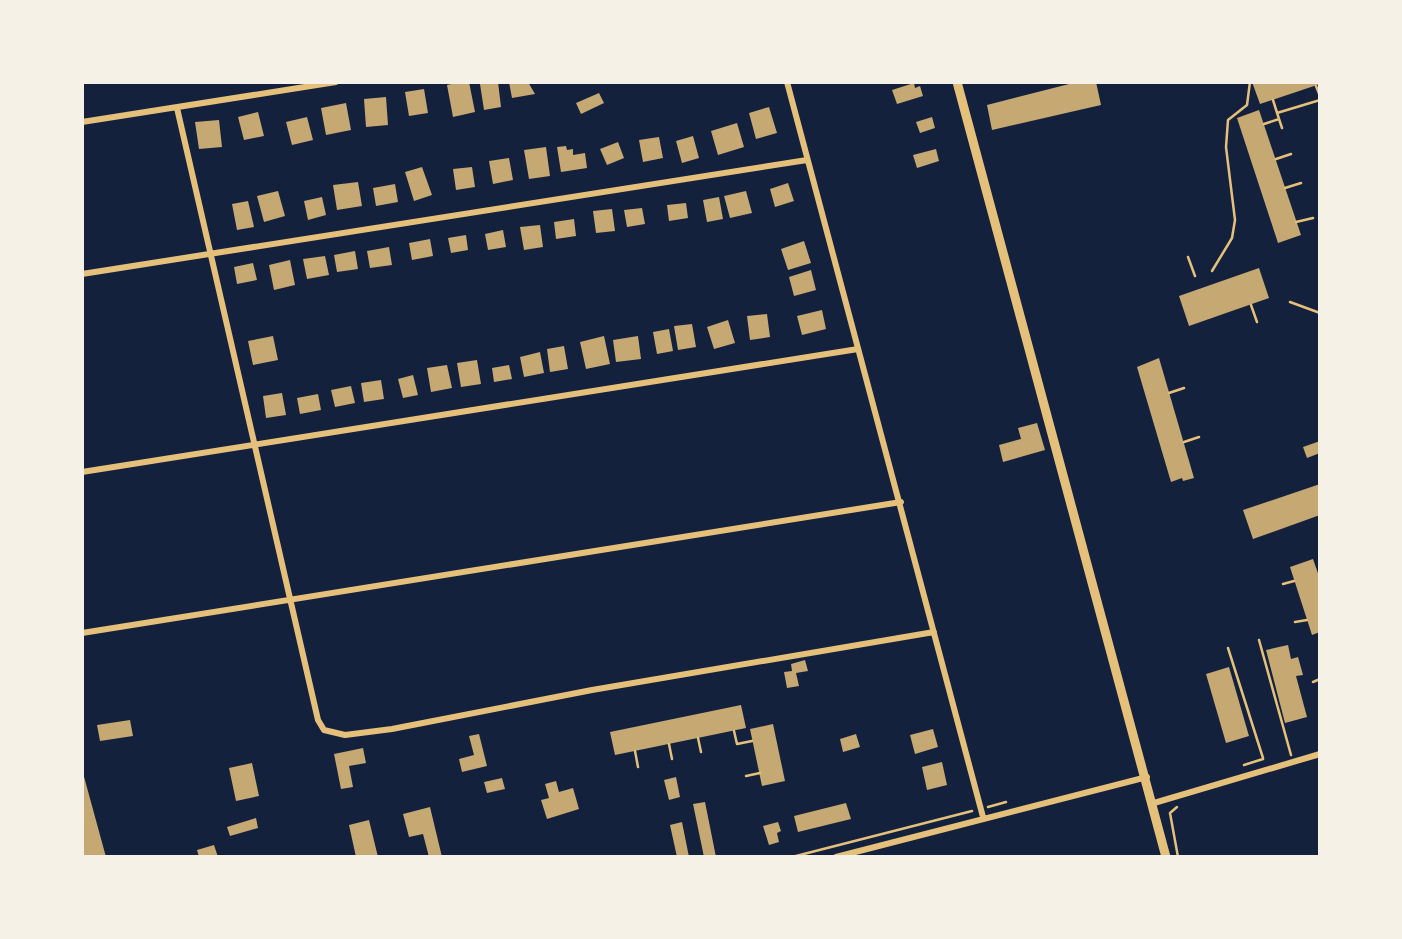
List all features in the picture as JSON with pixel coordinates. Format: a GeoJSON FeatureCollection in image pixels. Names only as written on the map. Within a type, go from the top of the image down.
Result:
{"type":"FeatureCollection","features":[{"type":"Feature","properties":{"kind":"main road"},"geometry":{"type":"LineString","coordinates":[[957,82],[1147,777],[1166,857]]}},
{"type":"Feature","properties":{"kind":"street"},"geometry":{"type":"LineString","coordinates":[[82,122],[336,82]]}},
{"type":"Feature","properties":{"kind":"street"},"geometry":{"type":"LineString","coordinates":[[787,82],[983,817]]}},
{"type":"Feature","properties":{"kind":"street"},"geometry":{"type":"LineString","coordinates":[[177,108],[208,253],[322,729],[330,734],[392,729],[578,692],[934,632]]}},
{"type":"Feature","properties":{"kind":"street"},"geometry":{"type":"LineString","coordinates":[[82,274],[807,160]]}},
{"type":"Feature","properties":{"kind":"street"},"geometry":{"type":"LineString","coordinates":[[82,472],[858,349]]}},
{"type":"Feature","properties":{"kind":"street"},"geometry":{"type":"LineString","coordinates":[[82,633],[901,502]]}},
{"type":"Feature","properties":{"kind":"street"},"geometry":{"type":"LineString","coordinates":[[1154,803],[1320,754]]}},
{"type":"Feature","properties":{"kind":"street"},"geometry":{"type":"LineString","coordinates":[[836,857],[983,817],[1147,777]]}},
{"type":"Feature","properties":{"kind":"path"},"geometry":{"type":"LineString","coordinates":[[1212,271],[1233,238],[1235,220],[1226,147],[1228,120],[1247,105],[1250,82]]}},
{"type":"Feature","properties":{"kind":"path"},"geometry":{"type":"LineString","coordinates":[[1277,113],[1320,98],[1316,86]]}},
{"type":"Feature","properties":{"kind":"path"},"geometry":{"type":"LineString","coordinates":[[1273,100],[1282,128]]}},
{"type":"Feature","properties":{"kind":"path"},"geometry":{"type":"LineString","coordinates":[[1264,124],[1279,120]]}},
{"type":"Feature","properties":{"kind":"path"},"geometry":{"type":"LineString","coordinates":[[1276,159],[1291,154]]}},
{"type":"Feature","properties":{"kind":"path"},"geometry":{"type":"LineString","coordinates":[[1285,188],[1301,183]]}},
{"type":"Feature","properties":{"kind":"path"},"geometry":{"type":"LineString","coordinates":[[1296,222],[1313,218]]}},
{"type":"Feature","properties":{"kind":"path"},"geometry":{"type":"LineString","coordinates":[[1188,257],[1195,276]]}},
{"type":"Feature","properties":{"kind":"path"},"geometry":{"type":"LineString","coordinates":[[1290,302],[1320,313]]}},
{"type":"Feature","properties":{"kind":"path"},"geometry":{"type":"LineString","coordinates":[[1251,305],[1257,322]]}},
{"type":"Feature","properties":{"kind":"path"},"geometry":{"type":"LineString","coordinates":[[1169,393],[1184,388]]}},
{"type":"Feature","properties":{"kind":"path"},"geometry":{"type":"LineString","coordinates":[[1184,442],[1199,437]]}},
{"type":"Feature","properties":{"kind":"path"},"geometry":{"type":"LineString","coordinates":[[1283,584],[1294,581]]}},
{"type":"Feature","properties":{"kind":"path"},"geometry":{"type":"LineString","coordinates":[[1295,622],[1307,620]]}},
{"type":"Feature","properties":{"kind":"path"},"geometry":{"type":"LineString","coordinates":[[1259,640],[1269,667],[1293,762]]}},
{"type":"Feature","properties":{"kind":"path"},"geometry":{"type":"LineString","coordinates":[[1228,648],[1267,771]]}},
{"type":"Feature","properties":{"kind":"path"},"geometry":{"type":"LineString","coordinates":[[1232,677],[1237,676]]}},
{"type":"Feature","properties":{"kind":"path"},"geometry":{"type":"LineString","coordinates":[[1313,682],[1320,679]]}},
{"type":"Feature","properties":{"kind":"path"},"geometry":{"type":"LineString","coordinates":[[1244,718],[1250,716]]}},
{"type":"Feature","properties":{"kind":"path"},"geometry":{"type":"LineString","coordinates":[[734,731],[737,744],[752,740]]}},
{"type":"Feature","properties":{"kind":"path"},"geometry":{"type":"LineString","coordinates":[[698,738],[701,752]]}},
{"type":"Feature","properties":{"kind":"path"},"geometry":{"type":"LineString","coordinates":[[669,744],[672,759]]}},
{"type":"Feature","properties":{"kind":"path"},"geometry":{"type":"LineString","coordinates":[[635,751],[638,767]]}},
{"type":"Feature","properties":{"kind":"path"},"geometry":{"type":"LineString","coordinates":[[746,776],[760,773]]}},
{"type":"Feature","properties":{"kind":"path"},"geometry":{"type":"LineString","coordinates":[[792,857],[1008,802]]}},
{"type":"Feature","properties":{"kind":"path"},"geometry":{"type":"LineString","coordinates":[[1178,857],[1170,814],[1180,806]]}},
{"type":"Feature","properties":{"kind":"building"},"geometry":{"type":"Polygon","coordinates":[[[469,82],[475,112],[453,117],[447,85],[469,82]]]}},
{"type":"Feature","properties":{"kind":"building"},"geometry":{"type":"Polygon","coordinates":[[[498,82],[501,107],[484,110],[480,84],[498,82]]]}},
{"type":"Feature","properties":{"kind":"building"},"geometry":{"type":"Polygon","coordinates":[[[509,82],[528,82],[535,94],[512,98],[509,82]]]}},
{"type":"Feature","properties":{"kind":"building"},"geometry":{"type":"Polygon","coordinates":[[[1077,82],[1096,82],[1101,105],[992,130],[987,105],[1077,82]]]}},
{"type":"Feature","properties":{"kind":"building"},"geometry":{"type":"Polygon","coordinates":[[[1252,82],[1320,82],[1320,84],[1260,104],[1252,82]]]}},
{"type":"Feature","properties":{"kind":"building"},"geometry":{"type":"Polygon","coordinates":[[[914,83],[915,88],[920,86],[923,96],[897,104],[892,90],[914,83]]]}},
{"type":"Feature","properties":{"kind":"building"},"geometry":{"type":"Polygon","coordinates":[[[424,89],[428,113],[409,116],[405,92],[424,89]]]}},
{"type":"Feature","properties":{"kind":"building"},"geometry":{"type":"Polygon","coordinates":[[[599,93],[604,103],[581,114],[576,103],[599,93]]]}},
{"type":"Feature","properties":{"kind":"building"},"geometry":{"type":"Polygon","coordinates":[[[386,97],[388,125],[366,127],[364,99],[386,97]]]}},
{"type":"Feature","properties":{"kind":"building"},"geometry":{"type":"Polygon","coordinates":[[[346,103],[351,130],[326,135],[321,108],[346,103]]]}},
{"type":"Feature","properties":{"kind":"building"},"geometry":{"type":"Polygon","coordinates":[[[769,107],[777,133],[756,139],[749,113],[769,107]]]}},
{"type":"Feature","properties":{"kind":"building"},"geometry":{"type":"Polygon","coordinates":[[[1259,110],[1301,235],[1278,243],[1237,118],[1259,110]]]}},
{"type":"Feature","properties":{"kind":"building"},"geometry":{"type":"Polygon","coordinates":[[[258,112],[264,136],[244,140],[238,117],[258,112]]]}},
{"type":"Feature","properties":{"kind":"building"},"geometry":{"type":"Polygon","coordinates":[[[307,117],[313,140],[292,145],[286,122],[307,117]]]}},
{"type":"Feature","properties":{"kind":"building"},"geometry":{"type":"Polygon","coordinates":[[[932,117],[935,128],[920,133],[916,122],[932,117]]]}},
{"type":"Feature","properties":{"kind":"building"},"geometry":{"type":"Polygon","coordinates":[[[219,120],[222,147],[199,149],[195,122],[219,120]]]}},
{"type":"Feature","properties":{"kind":"building"},"geometry":{"type":"Polygon","coordinates":[[[737,123],[744,147],[718,155],[711,131],[737,123]]]}},
{"type":"Feature","properties":{"kind":"building"},"geometry":{"type":"Polygon","coordinates":[[[693,136],[699,158],[682,163],[676,141],[693,136]]]}},
{"type":"Feature","properties":{"kind":"building"},"geometry":{"type":"Polygon","coordinates":[[[659,137],[663,158],[643,162],[639,140],[659,137]]]}},
{"type":"Feature","properties":{"kind":"building"},"geometry":{"type":"Polygon","coordinates":[[[618,142],[624,158],[607,165],[600,149],[618,142]]]}},
{"type":"Feature","properties":{"kind":"building"},"geometry":{"type":"Polygon","coordinates":[[[566,146],[567,150],[573,149],[573,155],[585,153],[587,168],[561,172],[557,147],[566,146]]]}},
{"type":"Feature","properties":{"kind":"building"},"geometry":{"type":"Polygon","coordinates":[[[546,147],[550,176],[529,179],[524,150],[546,147]]]}},
{"type":"Feature","properties":{"kind":"building"},"geometry":{"type":"Polygon","coordinates":[[[936,149],[939,161],[917,168],[913,155],[936,149]]]}},
{"type":"Feature","properties":{"kind":"building"},"geometry":{"type":"Polygon","coordinates":[[[509,158],[513,180],[493,184],[489,161],[509,158]]]}},
{"type":"Feature","properties":{"kind":"building"},"geometry":{"type":"Polygon","coordinates":[[[422,167],[432,195],[414,201],[405,172],[422,167]]]}},
{"type":"Feature","properties":{"kind":"building"},"geometry":{"type":"Polygon","coordinates":[[[472,167],[475,187],[456,190],[453,169],[472,167]]]}},
{"type":"Feature","properties":{"kind":"building"},"geometry":{"type":"Polygon","coordinates":[[[358,182],[362,206],[337,210],[333,185],[358,182]]]}},
{"type":"Feature","properties":{"kind":"building"},"geometry":{"type":"Polygon","coordinates":[[[788,183],[794,201],[775,207],[770,189],[788,183]]]}},
{"type":"Feature","properties":{"kind":"building"},"geometry":{"type":"Polygon","coordinates":[[[395,184],[398,202],[376,206],[373,188],[395,184]]]}},
{"type":"Feature","properties":{"kind":"building"},"geometry":{"type":"Polygon","coordinates":[[[278,191],[285,216],[264,222],[257,196],[278,191]]]}},
{"type":"Feature","properties":{"kind":"building"},"geometry":{"type":"Polygon","coordinates":[[[746,191],[752,213],[730,218],[724,196],[746,191]]]}},
{"type":"Feature","properties":{"kind":"building"},"geometry":{"type":"Polygon","coordinates":[[[322,197],[326,215],[308,220],[304,201],[322,197]]]}},
{"type":"Feature","properties":{"kind":"building"},"geometry":{"type":"Polygon","coordinates":[[[719,197],[723,219],[707,222],[703,200],[719,197]]]}},
{"type":"Feature","properties":{"kind":"building"},"geometry":{"type":"Polygon","coordinates":[[[248,201],[254,227],[237,230],[232,204],[248,201]]]}},
{"type":"Feature","properties":{"kind":"building"},"geometry":{"type":"Polygon","coordinates":[[[686,203],[688,218],[669,221],[667,205],[686,203]]]}},
{"type":"Feature","properties":{"kind":"building"},"geometry":{"type":"Polygon","coordinates":[[[642,208],[645,224],[627,227],[624,210],[642,208]]]}},
{"type":"Feature","properties":{"kind":"building"},"geometry":{"type":"Polygon","coordinates":[[[612,209],[615,231],[596,233],[593,211],[612,209]]]}},
{"type":"Feature","properties":{"kind":"building"},"geometry":{"type":"Polygon","coordinates":[[[574,219],[576,236],[556,239],[554,222],[574,219]]]}},
{"type":"Feature","properties":{"kind":"building"},"geometry":{"type":"Polygon","coordinates":[[[540,225],[543,247],[524,250],[520,227],[540,225]]]}},
{"type":"Feature","properties":{"kind":"building"},"geometry":{"type":"Polygon","coordinates":[[[503,230],[506,247],[488,250],[485,234],[503,230]]]}},
{"type":"Feature","properties":{"kind":"building"},"geometry":{"type":"Polygon","coordinates":[[[466,235],[468,250],[451,253],[448,238],[466,235]]]}},
{"type":"Feature","properties":{"kind":"building"},"geometry":{"type":"Polygon","coordinates":[[[430,239],[433,256],[412,260],[409,243],[430,239]]]}},
{"type":"Feature","properties":{"kind":"building"},"geometry":{"type":"Polygon","coordinates":[[[804,241],[811,263],[788,270],[781,249],[804,241]]]}},
{"type":"Feature","properties":{"kind":"building"},"geometry":{"type":"Polygon","coordinates":[[[389,247],[392,265],[370,268],[367,251],[389,247]]]}},
{"type":"Feature","properties":{"kind":"building"},"geometry":{"type":"Polygon","coordinates":[[[355,251],[358,269],[337,272],[334,255],[355,251]]]}},
{"type":"Feature","properties":{"kind":"building"},"geometry":{"type":"Polygon","coordinates":[[[325,256],[329,275],[307,279],[303,259],[325,256]]]}},
{"type":"Feature","properties":{"kind":"building"},"geometry":{"type":"Polygon","coordinates":[[[290,260],[295,285],[274,290],[269,265],[290,260]]]}},
{"type":"Feature","properties":{"kind":"building"},"geometry":{"type":"Polygon","coordinates":[[[253,263],[257,280],[237,284],[234,267],[253,263]]]}},
{"type":"Feature","properties":{"kind":"building"},"geometry":{"type":"Polygon","coordinates":[[[1259,268],[1269,298],[1189,326],[1179,296],[1259,268]]]}},
{"type":"Feature","properties":{"kind":"building"},"geometry":{"type":"Polygon","coordinates":[[[811,270],[816,290],[794,296],[789,277],[811,270]]]}},
{"type":"Feature","properties":{"kind":"building"},"geometry":{"type":"Polygon","coordinates":[[[822,310],[826,329],[802,335],[797,316],[822,310]]]}},
{"type":"Feature","properties":{"kind":"building"},"geometry":{"type":"Polygon","coordinates":[[[767,314],[770,337],[750,340],[747,316],[767,314]]]}},
{"type":"Feature","properties":{"kind":"building"},"geometry":{"type":"Polygon","coordinates":[[[728,320],[735,343],[714,349],[707,327],[728,320]]]}},
{"type":"Feature","properties":{"kind":"building"},"geometry":{"type":"Polygon","coordinates":[[[692,324],[696,347],[678,350],[674,326],[692,324]]]}},
{"type":"Feature","properties":{"kind":"building"},"geometry":{"type":"Polygon","coordinates":[[[669,329],[673,351],[657,354],[653,332],[669,329]]]}},
{"type":"Feature","properties":{"kind":"building"},"geometry":{"type":"Polygon","coordinates":[[[273,336],[278,360],[253,365],[248,341],[273,336]]]}},
{"type":"Feature","properties":{"kind":"building"},"geometry":{"type":"Polygon","coordinates":[[[604,336],[610,364],[586,369],[580,342],[604,336]]]}},
{"type":"Feature","properties":{"kind":"building"},"geometry":{"type":"Polygon","coordinates":[[[638,336],[641,359],[616,362],[613,340],[638,336]]]}},
{"type":"Feature","properties":{"kind":"building"},"geometry":{"type":"Polygon","coordinates":[[[564,346],[568,369],[550,372],[547,349],[564,346]]]}},
{"type":"Feature","properties":{"kind":"building"},"geometry":{"type":"Polygon","coordinates":[[[540,352],[544,373],[524,377],[520,357],[540,352]]]}},
{"type":"Feature","properties":{"kind":"building"},"geometry":{"type":"Polygon","coordinates":[[[1159,358],[1194,478],[1183,481],[1182,478],[1171,482],[1137,367],[1159,358]]]}},
{"type":"Feature","properties":{"kind":"building"},"geometry":{"type":"Polygon","coordinates":[[[477,360],[481,384],[461,387],[457,363],[477,360]]]}},
{"type":"Feature","properties":{"kind":"building"},"geometry":{"type":"Polygon","coordinates":[[[447,365],[452,388],[431,392],[427,368],[447,365]]]}},
{"type":"Feature","properties":{"kind":"building"},"geometry":{"type":"Polygon","coordinates":[[[509,365],[512,379],[494,382],[492,368],[509,365]]]}},
{"type":"Feature","properties":{"kind":"building"},"geometry":{"type":"Polygon","coordinates":[[[413,375],[418,395],[403,398],[398,379],[413,375]]]}},
{"type":"Feature","properties":{"kind":"building"},"geometry":{"type":"Polygon","coordinates":[[[381,380],[384,399],[364,402],[361,383],[381,380]]]}},
{"type":"Feature","properties":{"kind":"building"},"geometry":{"type":"Polygon","coordinates":[[[351,386],[355,403],[335,407],[331,390],[351,386]]]}},
{"type":"Feature","properties":{"kind":"building"},"geometry":{"type":"Polygon","coordinates":[[[282,393],[286,415],[266,418],[263,396],[282,393]]]}},
{"type":"Feature","properties":{"kind":"building"},"geometry":{"type":"Polygon","coordinates":[[[318,394],[321,410],[300,414],[297,398],[318,394]]]}},
{"type":"Feature","properties":{"kind":"building"},"geometry":{"type":"Polygon","coordinates":[[[1037,423],[1045,450],[1003,462],[999,445],[1021,439],[1018,428],[1037,423]]]}},
{"type":"Feature","properties":{"kind":"building"},"geometry":{"type":"Polygon","coordinates":[[[1320,441],[1320,453],[1307,458],[1303,447],[1320,441]]]}},
{"type":"Feature","properties":{"kind":"building"},"geometry":{"type":"Polygon","coordinates":[[[1320,484],[1320,515],[1253,539],[1243,510],[1320,484]]]}},
{"type":"Feature","properties":{"kind":"building"},"geometry":{"type":"Polygon","coordinates":[[[1313,559],[1320,579],[1320,632],[1312,635],[1290,567],[1313,559]]]}},
{"type":"Feature","properties":{"kind":"building"},"geometry":{"type":"Polygon","coordinates":[[[1288,645],[1291,659],[1298,657],[1303,675],[1296,676],[1307,717],[1285,723],[1266,650],[1288,645]]]}},
{"type":"Feature","properties":{"kind":"building"},"geometry":{"type":"Polygon","coordinates":[[[805,660],[808,671],[796,673],[799,686],[787,688],[784,672],[792,671],[791,664],[805,660]]]}},
{"type":"Feature","properties":{"kind":"building"},"geometry":{"type":"Polygon","coordinates":[[[1229,667],[1249,736],[1226,743],[1206,674],[1229,667]]]}},
{"type":"Feature","properties":{"kind":"building"},"geometry":{"type":"Polygon","coordinates":[[[741,705],[746,728],[615,755],[610,732],[741,705]]]}},
{"type":"Feature","properties":{"kind":"building"},"geometry":{"type":"Polygon","coordinates":[[[130,720],[133,736],[100,741],[97,725],[130,720]]]}},
{"type":"Feature","properties":{"kind":"building"},"geometry":{"type":"Polygon","coordinates":[[[773,724],[785,781],[762,786],[750,729],[773,724]]]}},
{"type":"Feature","properties":{"kind":"building"},"geometry":{"type":"Polygon","coordinates":[[[933,729],[938,747],[915,754],[910,735],[933,729]]]}},
{"type":"Feature","properties":{"kind":"building"},"geometry":{"type":"Polygon","coordinates":[[[479,734],[487,766],[462,772],[459,759],[474,755],[469,736],[479,734]]]}},
{"type":"Feature","properties":{"kind":"building"},"geometry":{"type":"Polygon","coordinates":[[[856,734],[860,747],[843,752],[840,739],[856,734]]]}},
{"type":"Feature","properties":{"kind":"building"},"geometry":{"type":"Polygon","coordinates":[[[363,748],[366,763],[349,766],[353,787],[341,789],[334,754],[363,748]]]}},
{"type":"Feature","properties":{"kind":"building"},"geometry":{"type":"Polygon","coordinates":[[[942,762],[947,785],[927,790],[922,767],[942,762]]]}},
{"type":"Feature","properties":{"kind":"building"},"geometry":{"type":"Polygon","coordinates":[[[252,763],[259,796],[236,801],[229,768],[252,763]]]}},
{"type":"Feature","properties":{"kind":"building"},"geometry":{"type":"Polygon","coordinates":[[[83,773],[106,857],[82,857],[83,773]]]}},
{"type":"Feature","properties":{"kind":"building"},"geometry":{"type":"Polygon","coordinates":[[[676,777],[680,797],[669,800],[664,780],[676,777]]]}},
{"type":"Feature","properties":{"kind":"building"},"geometry":{"type":"Polygon","coordinates":[[[502,778],[505,789],[487,793],[484,782],[502,778]]]}},
{"type":"Feature","properties":{"kind":"building"},"geometry":{"type":"Polygon","coordinates":[[[556,781],[559,792],[573,788],[579,809],[547,819],[541,800],[549,798],[545,784],[556,781]]]}},
{"type":"Feature","properties":{"kind":"building"},"geometry":{"type":"Polygon","coordinates":[[[705,802],[716,857],[704,857],[693,804],[705,802]]]}},
{"type":"Feature","properties":{"kind":"building"},"geometry":{"type":"Polygon","coordinates":[[[846,803],[851,819],[798,832],[794,816],[846,803]]]}},
{"type":"Feature","properties":{"kind":"building"},"geometry":{"type":"Polygon","coordinates":[[[430,807],[442,857],[429,857],[423,834],[409,837],[403,814],[430,807]]]}},
{"type":"Feature","properties":{"kind":"building"},"geometry":{"type":"Polygon","coordinates":[[[256,818],[258,828],[230,836],[227,827],[256,818]]]}},
{"type":"Feature","properties":{"kind":"building"},"geometry":{"type":"Polygon","coordinates":[[[369,820],[378,857],[356,857],[349,825],[369,820]]]}},
{"type":"Feature","properties":{"kind":"building"},"geometry":{"type":"Polygon","coordinates":[[[682,822],[689,857],[677,857],[670,825],[682,822]]]}},
{"type":"Feature","properties":{"kind":"building"},"geometry":{"type":"Polygon","coordinates":[[[778,822],[781,831],[777,833],[779,842],[769,845],[763,826],[778,822]]]}},
{"type":"Feature","properties":{"kind":"building"},"geometry":{"type":"Polygon","coordinates":[[[214,845],[218,857],[199,857],[197,850],[214,845]]]}}]}
